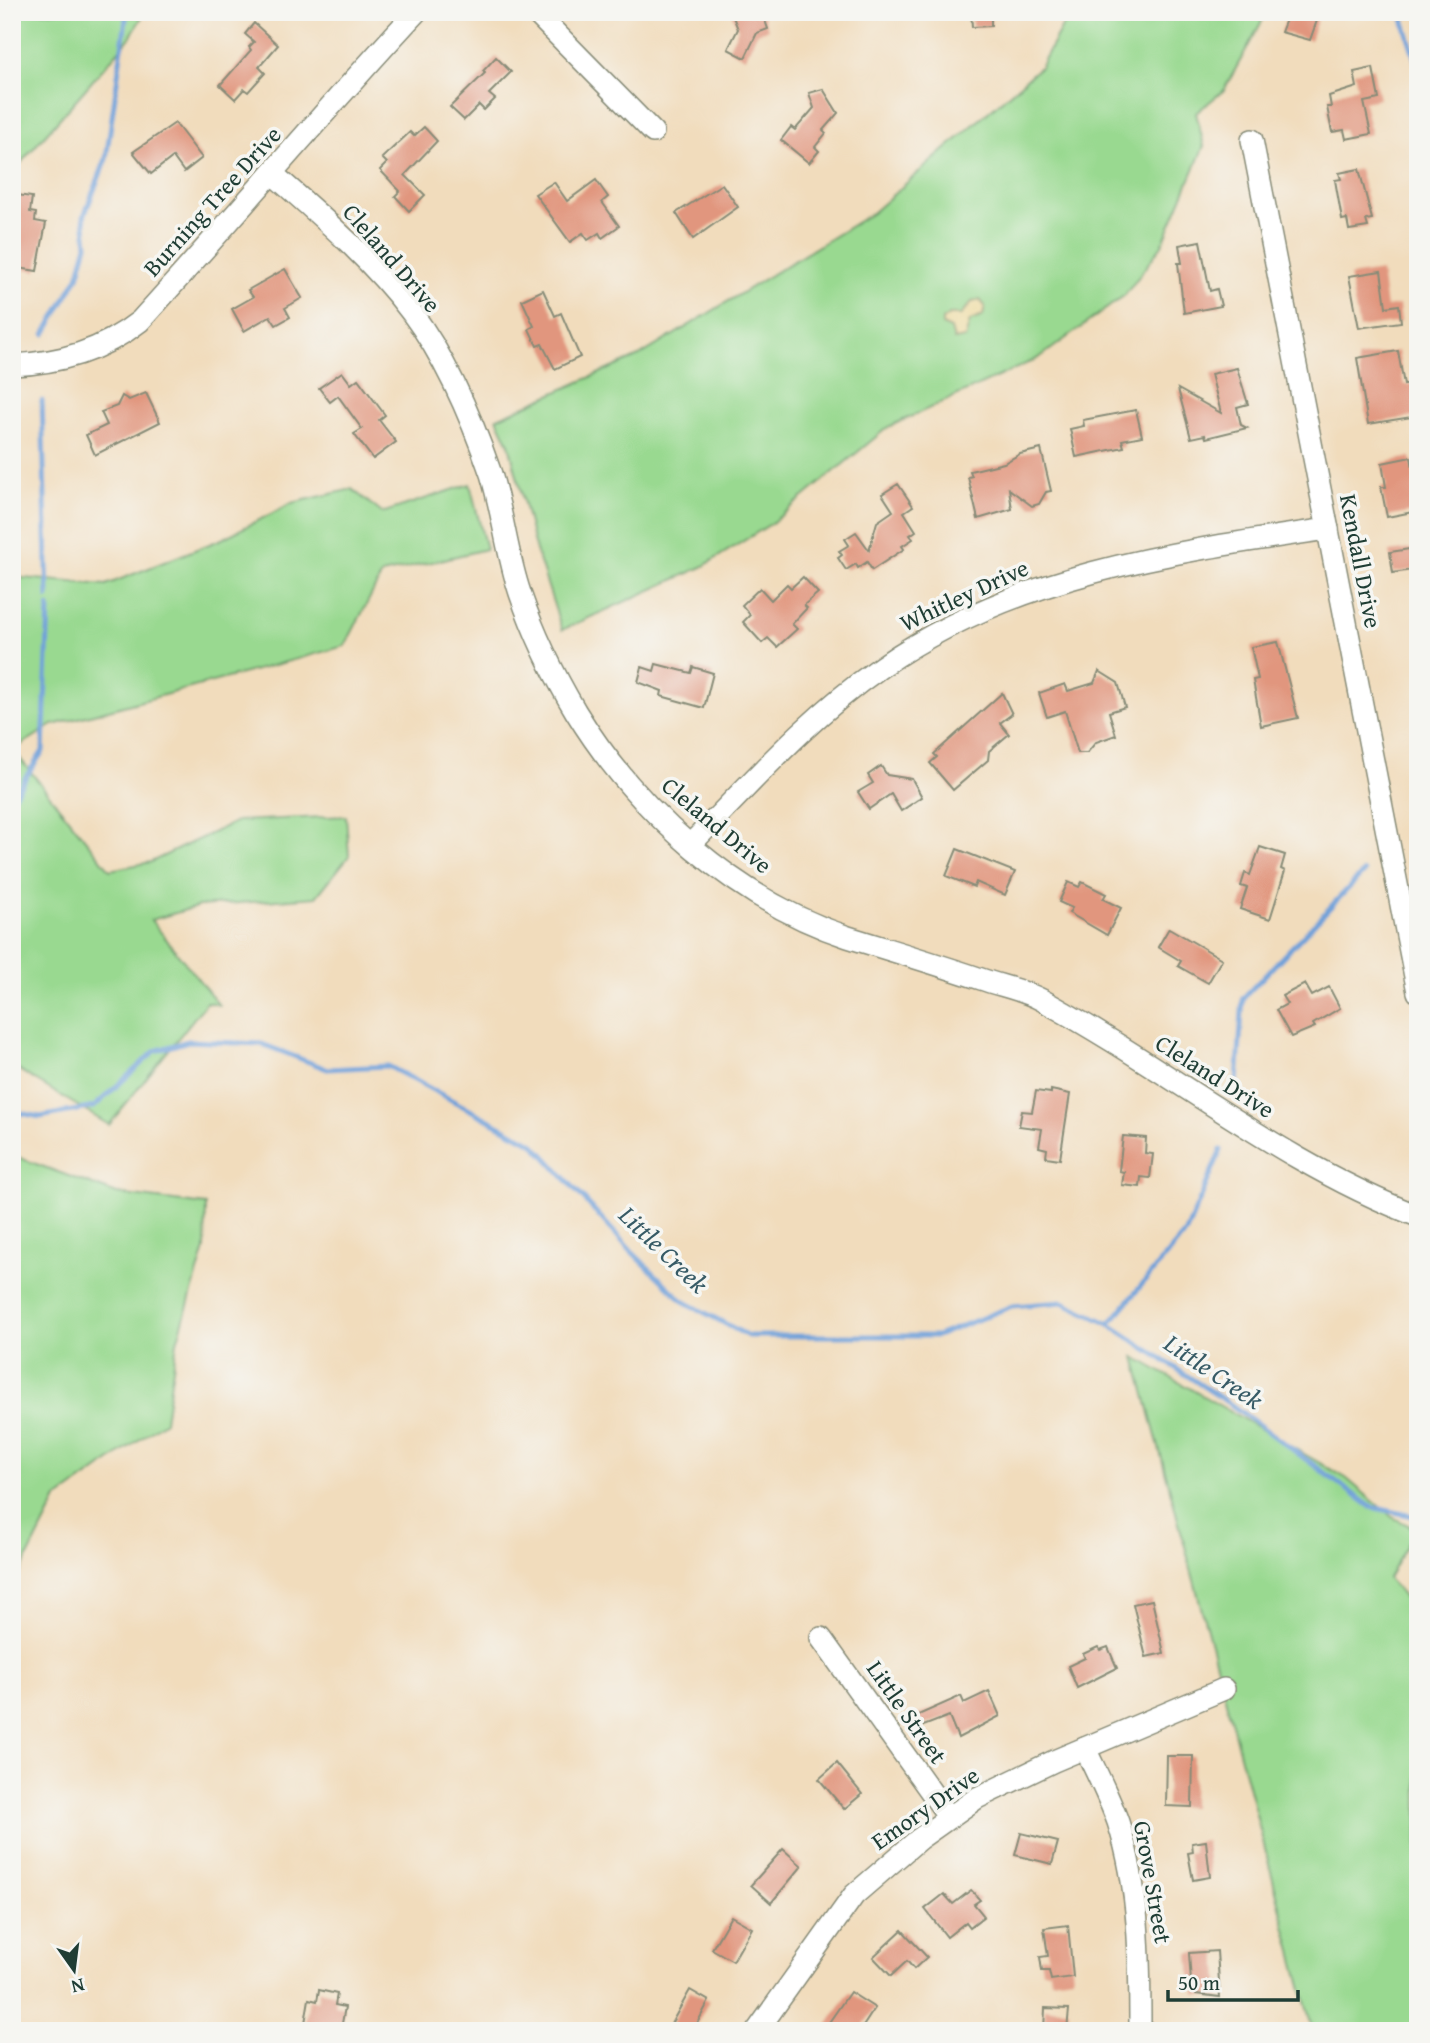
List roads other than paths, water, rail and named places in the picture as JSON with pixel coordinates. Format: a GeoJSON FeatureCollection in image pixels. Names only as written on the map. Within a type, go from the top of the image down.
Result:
{"type":"FeatureCollection","features":[{"type":"Feature","properties":{"kind":"street","name":"Burning Tree Drive"},"geometry":{"type":"LineString","coordinates":[[12,365],[68,358],[120,337],[140,321],[273,174],[338,95],[416,12]]}},
{"type":"Feature","properties":{"kind":"street"},"geometry":{"type":"LineString","coordinates":[[536,12],[653,132]]}},
{"type":"Feature","properties":{"kind":"street","name":"Kendall Drive"},"geometry":{"type":"LineString","coordinates":[[1252,139],[1418,992]]}},
{"type":"Feature","properties":{"kind":"street","name":"Cleland Drive"},"geometry":{"type":"LineString","coordinates":[[273,174],[354,248],[413,313],[472,423],[496,492],[519,590],[541,644],[576,711],[607,757],[644,800],[691,844],[749,890],[796,915],[844,936],[924,958],[1038,997],[1306,1162],[1378,1201],[1418,1216]]}},
{"type":"Feature","properties":{"kind":"street","name":"Whitley Drive"},"geometry":{"type":"LineString","coordinates":[[691,844],[828,708],[882,666],[939,631],[1000,601],[1118,564],[1328,529]]}},
{"type":"Feature","properties":{"kind":"street","name":"Little Street"},"geometry":{"type":"LineString","coordinates":[[821,1638],[949,1817]]}},
{"type":"Feature","properties":{"kind":"street","name":"Emory Drive"},"geometry":{"type":"LineString","coordinates":[[757,2031],[854,1895],[949,1817],[977,1798],[1085,1748],[1224,1689]]}},
{"type":"Feature","properties":{"kind":"street","name":"Grove Street"},"geometry":{"type":"LineString","coordinates":[[1085,1748],[1118,1822],[1129,1872],[1140,1938],[1140,2031]]}},
{"type":"Feature","properties":{"kind":"waterway"},"geometry":{"type":"LineString","coordinates":[[45,334],[78,277],[87,245],[84,216],[106,159],[127,12]]}},
{"type":"Feature","properties":{"kind":"waterway"},"geometry":{"type":"LineString","coordinates":[[1401,12],[1418,69]]}},
{"type":"Feature","properties":{"kind":"waterway"},"geometry":{"type":"LineString","coordinates":[[42,401],[48,597]]}},
{"type":"Feature","properties":{"kind":"waterway"},"geometry":{"type":"LineString","coordinates":[[12,798],[43,751],[49,607]]}},
{"type":"Feature","properties":{"kind":"waterway"},"geometry":{"type":"LineString","coordinates":[[1415,834],[1418,831]]}},
{"type":"Feature","properties":{"kind":"waterway"},"geometry":{"type":"LineString","coordinates":[[1236,1095],[1243,998],[1364,872]]}},
{"type":"Feature","properties":{"kind":"waterway","name":"Little Creek"},"geometry":{"type":"LineString","coordinates":[[12,1111],[40,1117],[94,1107],[155,1051],[188,1041],[262,1044],[327,1069],[388,1066],[534,1144],[632,1252],[683,1301],[748,1336],[937,1336],[1012,1306],[1063,1302],[1109,1324],[1233,1406],[1371,1507],[1418,1517]]}},
{"type":"Feature","properties":{"kind":"waterway"},"geometry":{"type":"LineString","coordinates":[[1109,1324],[1186,1232],[1221,1150]]}}]}
